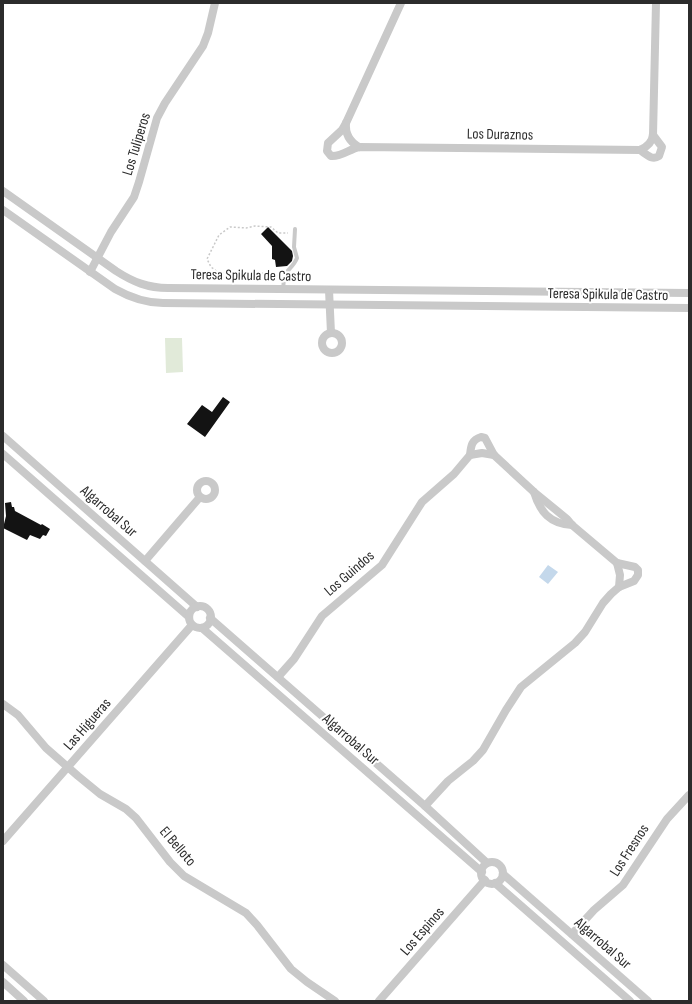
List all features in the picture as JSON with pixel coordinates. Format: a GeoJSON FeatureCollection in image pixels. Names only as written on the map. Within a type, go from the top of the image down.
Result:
{"type":"FeatureCollection","features":[{"type":"Feature","properties":{"kind":"street","name":"Los Tuliperos"},"geometry":{"type":"LineString","coordinates":[[90,272],[112,232],[134,197],[157,118],[203,46],[208,33],[215,3]]}},
{"type":"Feature","properties":{"kind":"street","name":"Los Duraznos"},"geometry":{"type":"LineString","coordinates":[[401,3],[346,123],[342,130],[328,143],[326,148],[331,156],[338,156],[353,148],[359,147],[640,150],[652,158],[656,158],[659,156],[662,147],[653,135],[656,3]]}},
{"type":"Feature","properties":{"kind":"street"},"geometry":{"type":"LineString","coordinates":[[346,123],[346,131],[349,139],[359,147]]}},
{"type":"Feature","properties":{"kind":"street"},"geometry":{"type":"LineString","coordinates":[[640,150],[649,145],[653,135]]}},
{"type":"Feature","properties":{"kind":"street","name":"Teresa Spikula de Castro"},"geometry":{"type":"LineString","coordinates":[[3,191],[128,279],[149,287],[689,293]]}},
{"type":"Feature","properties":{"kind":"street","name":"Teresa Spikula de Castro"},"geometry":{"type":"LineString","coordinates":[[3,210],[123,294],[148,302],[330,306],[689,308]]}},
{"type":"Feature","properties":{"kind":"street"},"geometry":{"type":"LineString","coordinates":[[329,290],[332,333]]}},
{"type":"Feature","properties":{"kind":"street","name":"Teresa Spikula de Castro"},"geometry":{"type":"LineString","coordinates":[[527,307],[528,292]]}},
{"type":"Feature","properties":{"kind":"street","name":"Algarrobal Sur"},"geometry":{"type":"LineString","coordinates":[[3,436],[197,607]]}},
{"type":"Feature","properties":{"kind":"street","name":"Los Guindos"},"geometry":{"type":"LineString","coordinates":[[278,677],[294,659],[322,616],[382,566],[422,502],[454,474],[470,456],[475,439],[481,437],[487,440],[494,455],[534,492],[543,513],[559,523],[572,525],[617,563],[634,567],[638,573],[634,581],[619,587],[603,603],[585,632],[575,643],[521,688],[506,710],[483,750],[448,781],[425,806]]}},
{"type":"Feature","properties":{"kind":"street"},"geometry":{"type":"LineString","coordinates":[[470,456],[482,453],[494,455]]}},
{"type":"Feature","properties":{"kind":"street","name":"Algarrobal Sur"},"geometry":{"type":"LineString","coordinates":[[3,454],[190,621]]}},
{"type":"Feature","properties":{"kind":"street"},"geometry":{"type":"LineString","coordinates":[[145,561],[200,497]]}},
{"type":"Feature","properties":{"kind":"street"},"geometry":{"type":"LineString","coordinates":[[617,563],[620,575],[619,587]]}},
{"type":"Feature","properties":{"kind":"street"},"geometry":{"type":"LineString","coordinates":[[197,607],[205,608],[209,612],[210,618],[208,624],[202,628],[197,628],[190,621],[192,610],[197,607]]}},
{"type":"Feature","properties":{"kind":"street","name":"Algarrobal Sur"},"geometry":{"type":"LineString","coordinates":[[210,618],[425,806],[487,863]]}},
{"type":"Feature","properties":{"kind":"street","name":"Las Higueras"},"geometry":{"type":"LineString","coordinates":[[3,841],[190,621]]}},
{"type":"Feature","properties":{"kind":"street","name":"Algarrobal Sur"},"geometry":{"type":"LineString","coordinates":[[202,628],[482,872]]}},
{"type":"Feature","properties":{"kind":"street","name":"El Belloto"},"geometry":{"type":"LineString","coordinates":[[3,704],[18,715],[42,744],[67,767],[88,785],[126,809],[136,818],[170,862],[184,876],[246,913],[291,969],[335,1001]]}},
{"type":"Feature","properties":{"kind":"street","name":"Los Fresnos"},"geometry":{"type":"LineString","coordinates":[[572,934],[594,910],[623,885],[663,823],[689,795]]}},
{"type":"Feature","properties":{"kind":"street"},"geometry":{"type":"LineString","coordinates":[[493,862],[499,864],[502,868],[503,874],[500,880],[495,883],[490,883],[485,880],[482,872],[483,867],[487,863],[493,862]]}},
{"type":"Feature","properties":{"kind":"street","name":"Algarrobal Sur"},"geometry":{"type":"LineString","coordinates":[[503,874],[648,1001]]}},
{"type":"Feature","properties":{"kind":"street","name":"Los Espinos"},"geometry":{"type":"LineString","coordinates":[[380,1001],[485,880]]}},
{"type":"Feature","properties":{"kind":"street","name":"Algarrobal Sur"},"geometry":{"type":"LineString","coordinates":[[495,883],[630,1001]]}},
{"type":"Feature","properties":{"kind":"street"},"geometry":{"type":"LineString","coordinates":[[3,965],[44,1001]]}},
{"type":"Feature","properties":{"kind":"street"},"geometry":{"type":"LineString","coordinates":[[4,986],[24,1001]]}},
{"type":"Feature","properties":{"kind":"lane"},"geometry":{"type":"LineString","coordinates":[[284,289],[286,273],[294,266],[297,258],[294,248],[295,231]]}},
{"type":"Feature","properties":{"kind":"path"},"geometry":{"type":"LineString","coordinates":[[285,276],[273,276],[265,273],[246,275],[220,273],[211,268],[207,259],[218,235],[230,227],[246,228],[255,226],[271,226],[278,233],[295,231]]}},
{"type":"Feature","properties":{"kind":"green space"},"geometry":{"type":"Polygon","coordinates":[[[165,338],[182,338],[183,372],[166,373],[165,338]]]}},
{"type":"Feature","properties":{"kind":"water"},"geometry":{"type":"Polygon","coordinates":[[[548,565],[558,572],[548,584],[539,577],[548,565]]]}},
{"type":"Feature","properties":{"kind":"building"},"geometry":{"type":"Polygon","coordinates":[[[268,227],[292,251],[292,261],[287,266],[276,267],[275,260],[272,259],[272,246],[261,234],[268,227]]]}},
{"type":"Feature","properties":{"kind":"building"},"geometry":{"type":"Polygon","coordinates":[[[223,397],[230,402],[205,437],[187,424],[202,405],[212,412],[223,397]]]}},
{"type":"Feature","properties":{"kind":"building"},"geometry":{"type":"Polygon","coordinates":[[[11,502],[15,511],[50,529],[46,536],[43,535],[40,539],[30,535],[27,540],[3,528],[6,516],[5,503],[11,502]]]}}]}
